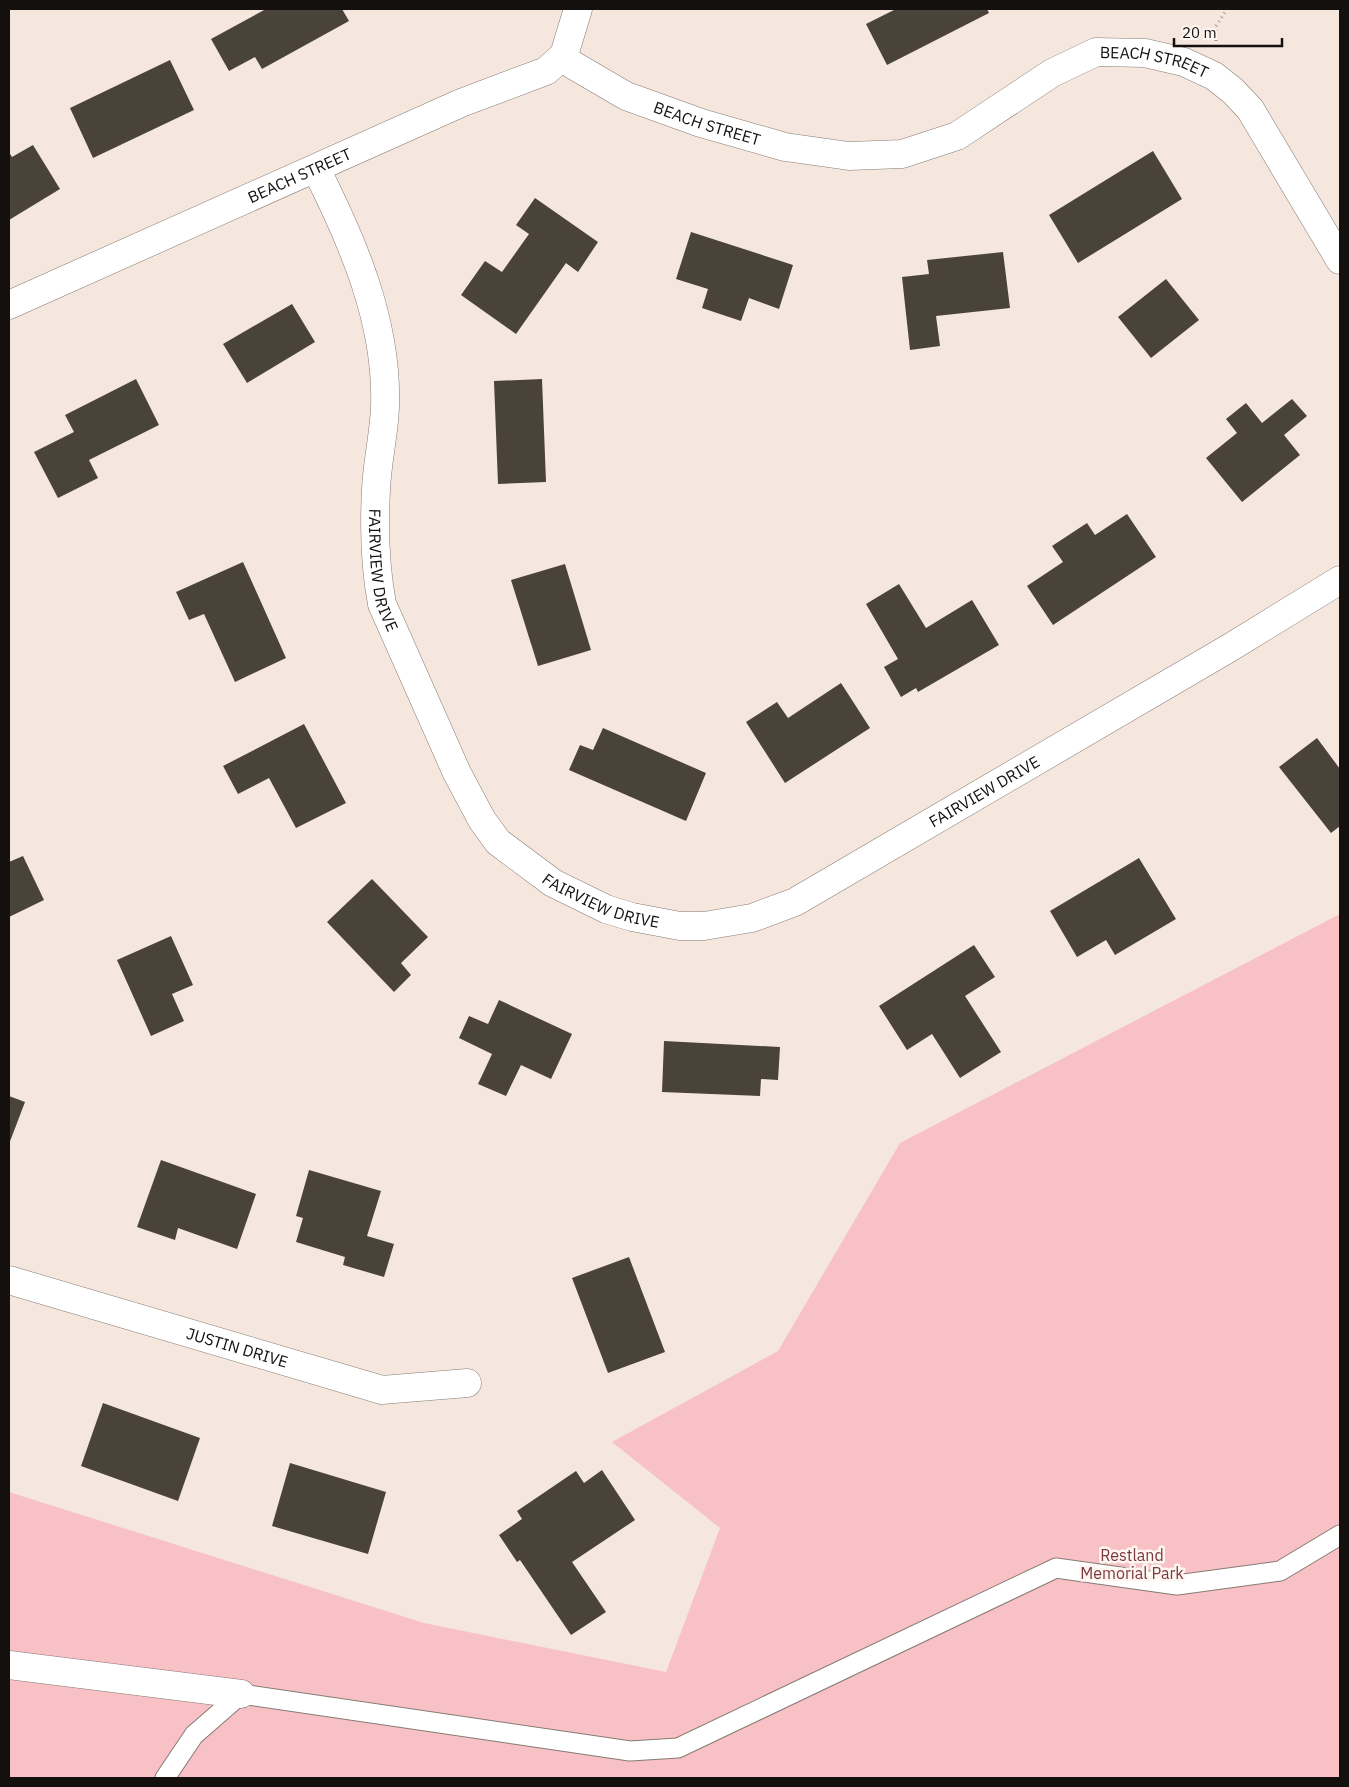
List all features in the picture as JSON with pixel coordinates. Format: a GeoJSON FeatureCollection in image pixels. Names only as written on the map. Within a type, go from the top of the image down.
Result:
{"type":"FeatureCollection","features":[{"type":"Feature","properties":{"kind":"street"},"geometry":{"type":"LineString","coordinates":[[561,58],[569,42],[578,9]]}},
{"type":"Feature","properties":{"kind":"street","name":"BEACH STREET"},"geometry":{"type":"LineString","coordinates":[[9,305],[461,103],[546,71],[561,58],[626,96],[701,123],[785,147],[849,156],[902,154],[956,136],[1052,73],[1096,52],[1145,52],[1184,62],[1214,76],[1233,91],[1250,109],[1340,260]]}},
{"type":"Feature","properties":{"kind":"street","name":"FAIRVIEW DRIVE"},"geometry":{"type":"LineString","coordinates":[[316,168],[346,229],[364,279],[381,349],[385,406],[376,490],[377,579],[382,604],[457,773],[482,820],[498,842],[553,884],[606,908],[642,919],[680,926],[704,926],[752,918],[795,902],[1222,652],[1340,580]]}},
{"type":"Feature","properties":{"kind":"street","name":"JUSTIN DRIVE"},"geometry":{"type":"LineString","coordinates":[[9,1280],[382,1390],[467,1383]]}},
{"type":"Feature","properties":{"kind":"street"},"geometry":{"type":"LineString","coordinates":[[9,1665],[241,1694]]}},
{"type":"Feature","properties":{"kind":"lane"},"geometry":{"type":"LineString","coordinates":[[165,1778],[194,1735],[241,1694],[630,1751],[678,1748],[1056,1568],[1177,1585],[1280,1571],[1340,1535]]}},
{"type":"Feature","properties":{"kind":"green space","name":"Restland Memorial Park"},"geometry":{"type":"Polygon","coordinates":[[[1340,914],[1340,1778],[9,1778],[9,1492],[424,1623],[666,1672],[720,1528],[612,1442],[778,1351],[900,1143],[1340,914]]]}},
{"type":"Feature","properties":{"kind":"building"},"geometry":{"type":"Polygon","coordinates":[[[266,9],[342,9],[349,21],[262,69],[255,57],[229,71],[211,39],[266,9]]]}},
{"type":"Feature","properties":{"kind":"building"},"geometry":{"type":"Polygon","coordinates":[[[896,9],[987,9],[989,13],[887,65],[866,24],[896,9]]]}},
{"type":"Feature","properties":{"kind":"building"},"geometry":{"type":"Polygon","coordinates":[[[170,60],[194,110],[93,158],[70,108],[170,60]]]}},
{"type":"Feature","properties":{"kind":"building"},"geometry":{"type":"Polygon","coordinates":[[[33,145],[60,189],[9,220],[9,152],[12,157],[33,145]]]}},
{"type":"Feature","properties":{"kind":"building"},"geometry":{"type":"Polygon","coordinates":[[[1153,151],[1182,199],[1078,263],[1049,215],[1153,151]]]}},
{"type":"Feature","properties":{"kind":"building"},"geometry":{"type":"Polygon","coordinates":[[[535,198],[598,242],[578,272],[566,263],[516,334],[461,295],[485,261],[502,272],[529,234],[516,225],[535,198]]]}},
{"type":"Feature","properties":{"kind":"building"},"geometry":{"type":"Polygon","coordinates":[[[691,232],[793,265],[779,309],[749,298],[741,321],[702,308],[708,289],[676,279],[691,232]]]}},
{"type":"Feature","properties":{"kind":"building"},"geometry":{"type":"Polygon","coordinates":[[[1003,252],[1010,308],[936,316],[940,346],[910,350],[902,277],[929,274],[927,260],[1003,252]]]}},
{"type":"Feature","properties":{"kind":"building"},"geometry":{"type":"Polygon","coordinates":[[[1166,279],[1199,320],[1151,358],[1118,317],[1166,279]]]}},
{"type":"Feature","properties":{"kind":"building"},"geometry":{"type":"Polygon","coordinates":[[[292,304],[315,342],[247,383],[223,344],[292,304]]]}},
{"type":"Feature","properties":{"kind":"building"},"geometry":{"type":"Polygon","coordinates":[[[136,379],[159,425],[89,460],[98,478],[58,498],[34,452],[74,432],[65,415],[136,379]]]}},
{"type":"Feature","properties":{"kind":"building"},"geometry":{"type":"Polygon","coordinates":[[[542,379],[546,482],[498,484],[494,381],[542,379]]]}},
{"type":"Feature","properties":{"kind":"building"},"geometry":{"type":"Polygon","coordinates":[[[1292,399],[1307,416],[1284,435],[1300,455],[1242,502],[1206,458],[1237,433],[1226,419],[1246,403],[1262,423],[1292,399]]]}},
{"type":"Feature","properties":{"kind":"building"},"geometry":{"type":"Polygon","coordinates":[[[1127,514],[1156,557],[1053,625],[1027,586],[1063,562],[1052,546],[1087,523],[1095,535],[1127,514]]]}},
{"type":"Feature","properties":{"kind":"building"},"geometry":{"type":"Polygon","coordinates":[[[243,562],[286,658],[235,682],[204,614],[189,620],[176,592],[243,562]]]}},
{"type":"Feature","properties":{"kind":"building"},"geometry":{"type":"Polygon","coordinates":[[[565,564],[591,650],[538,666],[511,580],[565,564]]]}},
{"type":"Feature","properties":{"kind":"building"},"geometry":{"type":"Polygon","coordinates":[[[899,584],[926,628],[972,600],[999,645],[918,692],[916,688],[901,697],[884,667],[898,659],[866,604],[899,584]]]}},
{"type":"Feature","properties":{"kind":"building"},"geometry":{"type":"Polygon","coordinates":[[[841,683],[870,728],[785,783],[746,722],[777,702],[788,718],[841,683]]]}},
{"type":"Feature","properties":{"kind":"building"},"geometry":{"type":"Polygon","coordinates":[[[304,724],[346,803],[296,828],[269,778],[238,794],[223,766],[304,724]]]}},
{"type":"Feature","properties":{"kind":"building"},"geometry":{"type":"Polygon","coordinates":[[[603,728],[706,773],[686,821],[569,770],[580,745],[593,750],[603,728]]]}},
{"type":"Feature","properties":{"kind":"building"},"geometry":{"type":"Polygon","coordinates":[[[1317,738],[1340,769],[1340,826],[1331,833],[1279,767],[1317,738]]]}},
{"type":"Feature","properties":{"kind":"building"},"geometry":{"type":"Polygon","coordinates":[[[23,856],[44,900],[9,917],[9,862],[23,856]]]}},
{"type":"Feature","properties":{"kind":"building"},"geometry":{"type":"Polygon","coordinates":[[[1139,858],[1176,919],[1115,955],[1106,940],[1077,957],[1050,911],[1139,858]]]}},
{"type":"Feature","properties":{"kind":"building"},"geometry":{"type":"Polygon","coordinates":[[[372,879],[428,937],[401,963],[411,975],[394,992],[327,922],[372,879]]]}},
{"type":"Feature","properties":{"kind":"building"},"geometry":{"type":"Polygon","coordinates":[[[171,936],[193,985],[172,994],[184,1021],[151,1036],[117,960],[171,936]]]}},
{"type":"Feature","properties":{"kind":"building"},"geometry":{"type":"Polygon","coordinates":[[[974,945],[995,977],[965,996],[1001,1052],[960,1078],[932,1034],[907,1050],[879,1006],[974,945]]]}},
{"type":"Feature","properties":{"kind":"building"},"geometry":{"type":"Polygon","coordinates":[[[499,1000],[572,1034],[551,1079],[521,1065],[506,1096],[478,1084],[492,1054],[459,1038],[469,1016],[488,1024],[499,1000]]]}},
{"type":"Feature","properties":{"kind":"building"},"geometry":{"type":"Polygon","coordinates":[[[664,1041],[780,1047],[778,1080],[761,1079],[760,1096],[662,1092],[664,1041]]]}},
{"type":"Feature","properties":{"kind":"building"},"geometry":{"type":"Polygon","coordinates":[[[9,1096],[25,1102],[9,1144],[9,1096]]]}},
{"type":"Feature","properties":{"kind":"building"},"geometry":{"type":"Polygon","coordinates":[[[161,1160],[256,1194],[237,1249],[178,1228],[175,1240],[137,1227],[161,1160]]]}},
{"type":"Feature","properties":{"kind":"building"},"geometry":{"type":"Polygon","coordinates":[[[309,1170],[381,1191],[367,1236],[394,1244],[384,1277],[343,1265],[345,1257],[296,1242],[303,1218],[296,1216],[309,1170]]]}},
{"type":"Feature","properties":{"kind":"building"},"geometry":{"type":"Polygon","coordinates":[[[629,1257],[665,1352],[608,1373],[572,1278],[629,1257]]]}},
{"type":"Feature","properties":{"kind":"building"},"geometry":{"type":"Polygon","coordinates":[[[103,1403],[200,1438],[178,1501],[81,1466],[103,1403]]]}},
{"type":"Feature","properties":{"kind":"building"},"geometry":{"type":"Polygon","coordinates":[[[290,1463],[386,1492],[368,1554],[272,1526],[290,1463]]]}},
{"type":"Feature","properties":{"kind":"building"},"geometry":{"type":"Polygon","coordinates":[[[602,1470],[635,1520],[572,1562],[606,1612],[571,1635],[520,1560],[517,1562],[499,1535],[522,1519],[517,1511],[576,1471],[584,1483],[602,1470]]]}}]}
